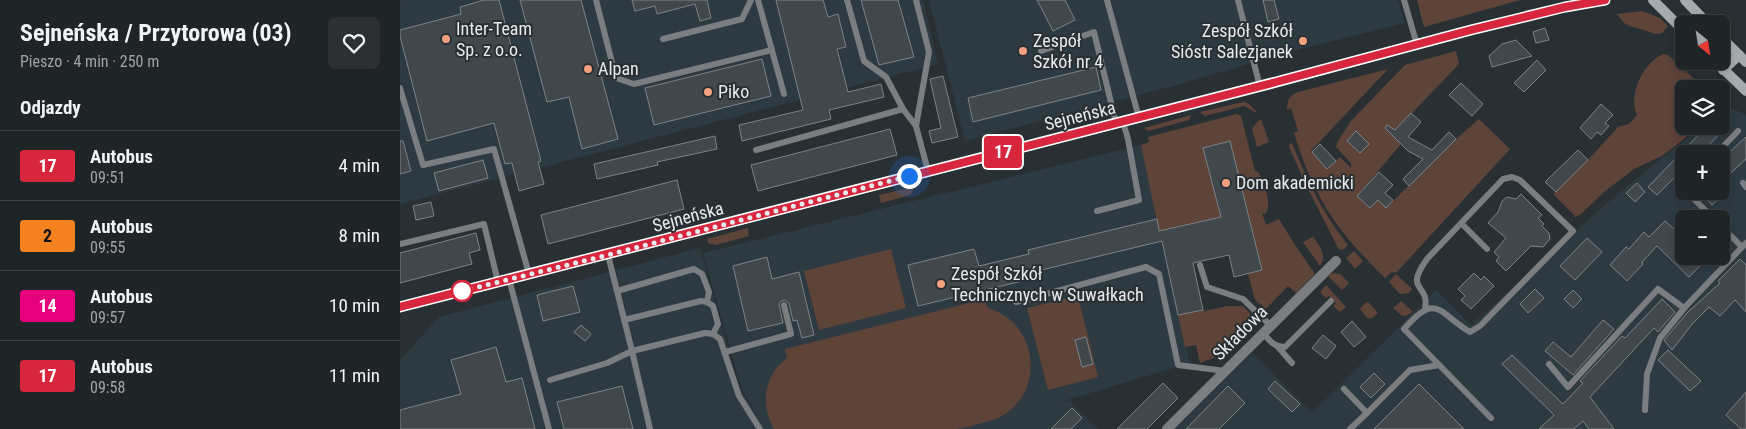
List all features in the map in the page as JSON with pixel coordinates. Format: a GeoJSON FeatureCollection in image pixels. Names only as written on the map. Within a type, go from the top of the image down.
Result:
{"type":"FeatureCollection","features":[{"type":"Feature","properties":{"kind":"street","name":"Sejneńska"},"geometry":{"type":"LineString","coordinates":[[1565,7],[1577,0]]}},
{"type":"Feature","properties":{"kind":"street","name":"Sejneńska"},"geometry":{"type":"LineString","coordinates":[[400,307],[608,255],[1565,7],[1605,0]]}},
{"type":"Feature","properties":{"kind":"street"},"geometry":{"type":"LineString","coordinates":[[1653,0],[1675,22]]}},
{"type":"Feature","properties":{"kind":"street"},"geometry":{"type":"LineString","coordinates":[[1685,0],[1699,15]]}},
{"type":"Feature","properties":{"kind":"street"},"geometry":{"type":"LineString","coordinates":[[1730,46],[1742,58],[1730,66]]}},
{"type":"Feature","properties":{"kind":"street"},"geometry":{"type":"LineString","coordinates":[[1723,70],[1746,91]]}},
{"type":"Feature","properties":{"kind":"street","name":"Składowa"},"geometry":{"type":"LineString","coordinates":[[1168,429],[1336,261]]}},
{"type":"Feature","properties":{"kind":"lane"},"geometry":{"type":"LineString","coordinates":[[596,0],[616,78],[634,84],[772,50]]}},
{"type":"Feature","properties":{"kind":"lane"},"geometry":{"type":"LineString","coordinates":[[663,39],[742,19],[751,0]]}},
{"type":"Feature","properties":{"kind":"lane"},"geometry":{"type":"LineString","coordinates":[[758,0],[784,94]]}},
{"type":"Feature","properties":{"kind":"lane"},"geometry":{"type":"LineString","coordinates":[[847,0],[864,61],[886,78],[903,109],[916,126],[928,172]]}},
{"type":"Feature","properties":{"kind":"lane"},"geometry":{"type":"LineString","coordinates":[[916,0],[929,52],[916,126]]}},
{"type":"Feature","properties":{"kind":"lane"},"geometry":{"type":"LineString","coordinates":[[1107,0],[1139,118]]}},
{"type":"Feature","properties":{"kind":"lane"},"geometry":{"type":"LineString","coordinates":[[1238,0],[1260,87]]}},
{"type":"Feature","properties":{"kind":"lane"},"geometry":{"type":"LineString","coordinates":[[1404,0],[1416,45]]}},
{"type":"Feature","properties":{"kind":"lane"},"geometry":{"type":"LineString","coordinates":[[1041,51],[1094,32],[1120,122],[1138,200],[1097,211]]}},
{"type":"Feature","properties":{"kind":"lane"},"geometry":{"type":"LineString","coordinates":[[400,88],[423,166],[494,149],[528,274]]}},
{"type":"Feature","properties":{"kind":"lane"},"geometry":{"type":"LineString","coordinates":[[756,150],[903,109]]}},
{"type":"Feature","properties":{"kind":"lane"},"geometry":{"type":"LineString","coordinates":[[1724,145],[1738,130]]}},
{"type":"Feature","properties":{"kind":"lane"},"geometry":{"type":"LineString","coordinates":[[1425,309],[1427,300],[1424,293],[1418,288],[1416,278],[1427,259],[1503,180],[1512,177],[1520,180],[1572,231],[1480,326],[1470,332],[1436,308],[1425,309],[1414,317],[1404,329],[1491,418]]}},
{"type":"Feature","properties":{"kind":"lane"},"geometry":{"type":"LineString","coordinates":[[1695,200],[1705,210]]}},
{"type":"Feature","properties":{"kind":"lane"},"geometry":{"type":"LineString","coordinates":[[400,244],[484,224],[498,282]]}},
{"type":"Feature","properties":{"kind":"lane"},"geometry":{"type":"LineString","coordinates":[[1462,224],[1487,250]]}},
{"type":"Feature","properties":{"kind":"lane"},"geometry":{"type":"LineString","coordinates":[[1645,410],[1647,374],[1660,338],[1684,308],[1744,245],[1730,233]]}},
{"type":"Feature","properties":{"kind":"lane"},"geometry":{"type":"LineString","coordinates":[[608,255],[650,429]]}},
{"type":"Feature","properties":{"kind":"lane"},"geometry":{"type":"LineString","coordinates":[[1200,265],[1207,287],[1243,299],[1271,326]]}},
{"type":"Feature","properties":{"kind":"lane"},"geometry":{"type":"LineString","coordinates":[[1016,302],[1146,267],[1159,274],[1178,365],[1225,371]]}},
{"type":"Feature","properties":{"kind":"lane"},"geometry":{"type":"LineString","coordinates":[[618,291],[694,269],[702,274],[709,292],[707,302]]}},
{"type":"Feature","properties":{"kind":"lane"},"geometry":{"type":"LineString","coordinates":[[509,279],[549,429]]}},
{"type":"Feature","properties":{"kind":"lane"},"geometry":{"type":"LineString","coordinates":[[1549,364],[1568,387],[1658,289],[1684,308]]}},
{"type":"Feature","properties":{"kind":"lane"},"geometry":{"type":"LineString","coordinates":[[624,320],[701,301],[713,306],[718,324],[713,334]]}},
{"type":"Feature","properties":{"kind":"lane"},"geometry":{"type":"LineString","coordinates":[[1278,347],[1285,346],[1290,342],[1330,301]]}},
{"type":"Feature","properties":{"kind":"lane"},"geometry":{"type":"LineString","coordinates":[[725,352],[791,334],[784,305]]}},
{"type":"Feature","properties":{"kind":"lane"},"geometry":{"type":"LineString","coordinates":[[550,380],[607,363],[632,351],[704,334],[713,334],[720,339],[739,396],[760,429]]}},
{"type":"Feature","properties":{"kind":"lane"},"geometry":{"type":"LineString","coordinates":[[1263,334],[1292,363]]}},
{"type":"Feature","properties":{"kind":"lane"},"geometry":{"type":"LineString","coordinates":[[1350,429],[1410,370],[1439,365]]}},
{"type":"Feature","properties":{"kind":"lane"},"geometry":{"type":"LineString","coordinates":[[1344,390],[1367,413]]}},
{"type":"Feature","properties":{"kind":"shaded area"},"geometry":{"type":"Polygon","coordinates":[[[402,0],[923,0],[938,64],[400,204],[400,2],[402,0]]]}},
{"type":"Feature","properties":{"kind":"shaded area"},"geometry":{"type":"Polygon","coordinates":[[[929,0],[1398,0],[1405,23],[1277,55],[1188,82],[965,141],[929,0]]]}},
{"type":"Feature","properties":{"kind":"shaded area"},"geometry":{"type":"Polygon","coordinates":[[[1417,0],[1520,0],[1424,27],[1417,0]]]}},
{"type":"Feature","properties":{"kind":"shaded area"},"geometry":{"type":"Polygon","coordinates":[[[1642,11],[1660,18],[1668,26],[1662,33],[1656,34],[1627,25],[1617,14],[1642,11]]]}},
{"type":"Feature","properties":{"kind":"shaded area"},"geometry":{"type":"Polygon","coordinates":[[[1456,51],[1459,64],[1392,134],[1401,144],[1357,196],[1370,208],[1378,200],[1386,208],[1479,119],[1510,149],[1396,273],[1392,272],[1385,278],[1345,235],[1321,200],[1294,133],[1298,131],[1291,108],[1287,110],[1287,107],[1288,101],[1295,93],[1388,69],[1311,151],[1327,169],[1340,157],[1351,168],[1351,163],[1336,147],[1339,140],[1350,122],[1405,65],[1456,51]],[[1356,131],[1347,141],[1360,153],[1369,144],[1356,131]]]}},
{"type":"Feature","properties":{"kind":"shaded area"},"geometry":{"type":"Polygon","coordinates":[[[1663,54],[1668,55],[1675,61],[1675,70],[1684,70],[1695,80],[1675,80],[1675,135],[1688,135],[1662,156],[1634,169],[1576,217],[1554,193],[1618,127],[1629,124],[1637,115],[1634,98],[1639,80],[1649,64],[1663,54]]]}},
{"type":"Feature","properties":{"kind":"shaded area"},"geometry":{"type":"Polygon","coordinates":[[[1243,102],[1248,103],[1257,112],[1244,106],[1205,116],[1200,112],[1243,102]]]}},
{"type":"Feature","properties":{"kind":"shaded area"},"geometry":{"type":"Polygon","coordinates":[[[1730,107],[1746,115],[1746,429],[1175,429],[1252,353],[1312,413],[1436,290],[1471,325],[1614,197],[1675,148],[1675,200],[1730,200],[1730,145],[1678,145],[1691,135],[1730,135],[1730,107]]]}},
{"type":"Feature","properties":{"kind":"shaded area"},"geometry":{"type":"Polygon","coordinates":[[[1237,114],[1241,116],[1255,171],[1258,172],[1267,193],[1267,210],[1265,214],[1262,213],[1266,225],[1279,219],[1315,274],[1296,293],[1288,286],[1266,309],[1255,300],[1248,274],[1262,270],[1230,141],[1203,148],[1221,217],[1159,231],[1141,145],[1149,142],[1148,137],[1237,114]]]}},
{"type":"Feature","properties":{"kind":"shaded area"},"geometry":{"type":"Polygon","coordinates":[[[1191,115],[1189,120],[1148,131],[1144,128],[1191,115]]]}},
{"type":"Feature","properties":{"kind":"shaded area"},"geometry":{"type":"Polygon","coordinates":[[[1261,119],[1269,142],[1257,147],[1252,129],[1261,119]]]}},
{"type":"Feature","properties":{"kind":"shaded area"},"geometry":{"type":"Polygon","coordinates":[[[1292,143],[1316,196],[1348,245],[1344,249],[1338,248],[1306,185],[1289,147],[1292,143]]]}},
{"type":"Feature","properties":{"kind":"shaded area","name":"Zespół Szkół Technicznych w Suwałkach"},"geometry":{"type":"Polygon","coordinates":[[[1141,145],[1190,363],[1057,403],[1069,400],[1098,429],[400,429],[400,360],[439,317],[700,248],[739,387],[764,428],[741,387],[703,253],[1141,145]]]}},
{"type":"Feature","properties":{"kind":"shaded area"},"geometry":{"type":"Polygon","coordinates":[[[913,187],[910,195],[881,203],[879,195],[913,187]]]}},
{"type":"Feature","properties":{"kind":"shaded area"},"geometry":{"type":"Polygon","coordinates":[[[748,228],[749,236],[716,245],[708,243],[707,239],[748,228]]]}},
{"type":"Feature","properties":{"kind":"shaded area"},"geometry":{"type":"Polygon","coordinates":[[[1313,237],[1323,255],[1320,266],[1303,242],[1313,237]]]}},
{"type":"Feature","properties":{"kind":"shaded area"},"geometry":{"type":"Polygon","coordinates":[[[891,249],[906,308],[819,330],[804,271],[891,249]]]}},
{"type":"Feature","properties":{"kind":"shaded area"},"geometry":{"type":"Polygon","coordinates":[[[1354,251],[1363,261],[1355,269],[1346,258],[1354,251]]]}},
{"type":"Feature","properties":{"kind":"shaded area"},"geometry":{"type":"Polygon","coordinates":[[[1333,273],[1340,274],[1349,283],[1342,290],[1328,276],[1333,273]]]}},
{"type":"Feature","properties":{"kind":"shaded area"},"geometry":{"type":"Polygon","coordinates":[[[1396,274],[1412,289],[1409,293],[1400,294],[1389,282],[1396,274]]]}},
{"type":"Feature","properties":{"kind":"shaded area"},"geometry":{"type":"Polygon","coordinates":[[[1326,285],[1346,307],[1340,312],[1333,306],[1336,303],[1329,296],[1326,298],[1320,292],[1326,285]]]}},
{"type":"Feature","properties":{"kind":"shaded area"},"geometry":{"type":"Polygon","coordinates":[[[1078,296],[1098,377],[1048,390],[1027,308],[1078,296]]]}},
{"type":"Feature","properties":{"kind":"shaded area"},"geometry":{"type":"Polygon","coordinates":[[[985,299],[988,308],[1005,316],[1018,328],[1026,343],[1030,359],[1030,376],[1025,392],[1015,406],[1000,417],[956,429],[774,429],[767,410],[767,391],[773,373],[787,358],[785,349],[985,299]]]}},
{"type":"Feature","properties":{"kind":"shaded area"},"geometry":{"type":"Polygon","coordinates":[[[1401,301],[1413,312],[1405,316],[1393,308],[1401,301]]]}},
{"type":"Feature","properties":{"kind":"shaded area"},"geometry":{"type":"Polygon","coordinates":[[[1368,302],[1378,313],[1371,319],[1367,318],[1360,309],[1368,302]]]}},
{"type":"Feature","properties":{"kind":"shaded area"},"geometry":{"type":"Polygon","coordinates":[[[1227,306],[1243,306],[1255,319],[1216,357],[1200,363],[1196,345],[1185,347],[1178,315],[1227,306]]]}},
{"type":"Feature","properties":{"kind":"building"},"geometry":{"type":"Polygon","coordinates":[[[484,0],[499,0],[541,161],[538,162],[544,184],[519,191],[512,163],[505,164],[494,123],[427,141],[400,36],[400,30],[461,14],[460,7],[484,0]]]}},
{"type":"Feature","properties":{"kind":"building"},"geometry":{"type":"Polygon","coordinates":[[[520,0],[581,0],[618,139],[582,149],[569,97],[547,102],[520,0]]]}},
{"type":"Feature","properties":{"kind":"building"},"geometry":{"type":"Polygon","coordinates":[[[632,0],[707,0],[711,18],[700,21],[695,4],[657,14],[655,6],[635,11],[632,0]]]}},
{"type":"Feature","properties":{"kind":"building"},"geometry":{"type":"Polygon","coordinates":[[[776,0],[823,0],[828,17],[838,14],[846,47],[837,49],[848,92],[881,84],[884,97],[829,110],[831,119],[742,141],[739,125],[803,110],[776,0]]]}},
{"type":"Feature","properties":{"kind":"building"},"geometry":{"type":"Polygon","coordinates":[[[861,0],[898,0],[914,57],[879,65],[861,0]]]}},
{"type":"Feature","properties":{"kind":"building"},"geometry":{"type":"Polygon","coordinates":[[[1037,0],[1065,0],[1075,20],[1053,31],[1037,0]]]}},
{"type":"Feature","properties":{"kind":"building"},"geometry":{"type":"Polygon","coordinates":[[[1263,0],[1274,0],[1279,19],[1268,22],[1263,0]]]}},
{"type":"Feature","properties":{"kind":"building"},"geometry":{"type":"Polygon","coordinates":[[[1545,28],[1549,40],[1536,43],[1533,32],[1545,28]]]}},
{"type":"Feature","properties":{"kind":"building"},"geometry":{"type":"Polygon","coordinates":[[[1516,40],[1532,56],[1492,67],[1489,56],[1502,44],[1516,40]]]}},
{"type":"Feature","properties":{"kind":"building","name":"Piko"},"geometry":{"type":"Polygon","coordinates":[[[762,59],[771,96],[654,125],[645,88],[762,59]]]}},
{"type":"Feature","properties":{"kind":"building"},"geometry":{"type":"Polygon","coordinates":[[[1537,60],[1546,70],[1524,92],[1514,83],[1537,60]]]}},
{"type":"Feature","properties":{"kind":"building"},"geometry":{"type":"Polygon","coordinates":[[[1096,67],[1101,90],[973,122],[968,98],[1096,67]]]}},
{"type":"Feature","properties":{"kind":"building"},"geometry":{"type":"Polygon","coordinates":[[[943,76],[958,137],[932,143],[929,131],[941,128],[930,79],[943,76]]]}},
{"type":"Feature","properties":{"kind":"building"},"geometry":{"type":"Polygon","coordinates":[[[1461,83],[1483,104],[1472,116],[1449,95],[1461,83]]]}},
{"type":"Feature","properties":{"kind":"building"},"geometry":{"type":"Polygon","coordinates":[[[1601,104],[1613,115],[1605,123],[1609,126],[1601,135],[1597,132],[1591,139],[1580,128],[1601,104]]]}},
{"type":"Feature","properties":{"kind":"building"},"geometry":{"type":"Polygon","coordinates":[[[1411,113],[1421,122],[1408,137],[1432,150],[1449,132],[1456,139],[1409,186],[1403,179],[1423,159],[1408,151],[1385,128],[1387,125],[1395,130],[1411,113]]]}},
{"type":"Feature","properties":{"kind":"building"},"geometry":{"type":"Polygon","coordinates":[[[890,129],[897,155],[758,191],[751,165],[890,129]]]}},
{"type":"Feature","properties":{"kind":"building"},"geometry":{"type":"Polygon","coordinates":[[[1356,131],[1369,144],[1360,153],[1347,141],[1356,131]]]}},
{"type":"Feature","properties":{"kind":"building"},"geometry":{"type":"Polygon","coordinates":[[[1698,135],[1718,135],[1709,145],[1689,145],[1698,135]]]}},
{"type":"Feature","properties":{"kind":"building"},"geometry":{"type":"Polygon","coordinates":[[[715,136],[717,149],[657,162],[658,165],[597,179],[594,164],[715,136]]]}},
{"type":"Feature","properties":{"kind":"building"},"geometry":{"type":"Polygon","coordinates":[[[1746,137],[1746,159],[1730,174],[1730,152],[1746,137]]]}},
{"type":"Feature","properties":{"kind":"building"},"geometry":{"type":"Polygon","coordinates":[[[400,141],[403,141],[411,171],[400,174],[400,141]]]}},
{"type":"Feature","properties":{"kind":"building"},"geometry":{"type":"Polygon","coordinates":[[[1230,141],[1262,270],[1234,277],[1229,255],[1193,263],[1203,310],[1178,315],[1162,241],[1033,272],[1035,278],[918,306],[908,265],[974,249],[979,266],[1029,254],[1028,250],[1157,219],[1159,231],[1221,217],[1203,148],[1230,141]]]}},
{"type":"Feature","properties":{"kind":"building"},"geometry":{"type":"Polygon","coordinates":[[[1320,144],[1336,161],[1327,169],[1312,152],[1320,144]]]}},
{"type":"Feature","properties":{"kind":"building"},"geometry":{"type":"Polygon","coordinates":[[[1578,150],[1588,160],[1556,192],[1545,182],[1578,150]]]}},
{"type":"Feature","properties":{"kind":"building"},"geometry":{"type":"Polygon","coordinates":[[[1675,159],[1675,177],[1657,195],[1648,187],[1675,159]]]}},
{"type":"Feature","properties":{"kind":"building"},"geometry":{"type":"Polygon","coordinates":[[[483,160],[488,178],[439,191],[434,173],[483,160]]]}},
{"type":"Feature","properties":{"kind":"building"},"geometry":{"type":"Polygon","coordinates":[[[1379,172],[1393,185],[1385,193],[1393,200],[1386,208],[1378,200],[1370,208],[1357,196],[1379,172]]]}},
{"type":"Feature","properties":{"kind":"building"},"geometry":{"type":"Polygon","coordinates":[[[677,180],[684,209],[548,244],[541,215],[677,180]]]}},
{"type":"Feature","properties":{"kind":"building"},"geometry":{"type":"Polygon","coordinates":[[[1637,183],[1645,192],[1635,202],[1626,193],[1637,183]]]}},
{"type":"Feature","properties":{"kind":"building"},"geometry":{"type":"Polygon","coordinates":[[[1521,194],[1542,215],[1538,218],[1544,224],[1542,226],[1549,233],[1550,239],[1543,247],[1531,246],[1506,271],[1496,261],[1499,257],[1494,252],[1506,238],[1488,223],[1498,212],[1502,201],[1507,197],[1516,199],[1521,194]]]}},
{"type":"Feature","properties":{"kind":"building"},"geometry":{"type":"Polygon","coordinates":[[[1707,200],[1717,200],[1712,205],[1707,200]]]}},
{"type":"Feature","properties":{"kind":"building"},"geometry":{"type":"Polygon","coordinates":[[[431,202],[434,216],[416,220],[413,206],[431,202]]]}},
{"type":"Feature","properties":{"kind":"building"},"geometry":{"type":"Polygon","coordinates":[[[1665,221],[1675,230],[1675,263],[1657,246],[1627,281],[1610,265],[1626,247],[1629,249],[1644,232],[1649,237],[1665,221]]]}},
{"type":"Feature","properties":{"kind":"building"},"geometry":{"type":"Polygon","coordinates":[[[476,233],[480,250],[469,253],[472,264],[400,283],[400,253],[476,233]]]}},
{"type":"Feature","properties":{"kind":"building"},"geometry":{"type":"Polygon","coordinates":[[[1587,238],[1602,252],[1575,280],[1560,266],[1587,238]]]}},
{"type":"Feature","properties":{"kind":"building"},"geometry":{"type":"Polygon","coordinates":[[[767,257],[772,279],[799,272],[814,335],[802,338],[797,320],[793,321],[789,303],[785,300],[779,304],[783,323],[748,331],[733,266],[767,257]]]}},
{"type":"Feature","properties":{"kind":"building"},"geometry":{"type":"Polygon","coordinates":[[[1740,259],[1746,265],[1746,312],[1735,300],[1720,316],[1709,307],[1693,323],[1672,350],[1664,340],[1688,312],[1720,283],[1718,281],[1740,259]]]}},
{"type":"Feature","properties":{"kind":"building"},"geometry":{"type":"Polygon","coordinates":[[[1677,265],[1701,265],[1689,277],[1677,265]]]}},
{"type":"Feature","properties":{"kind":"building"},"geometry":{"type":"Polygon","coordinates":[[[1474,273],[1481,280],[1484,276],[1494,286],[1471,309],[1461,300],[1465,296],[1458,289],[1474,273]]]}},
{"type":"Feature","properties":{"kind":"building"},"geometry":{"type":"Polygon","coordinates":[[[573,286],[580,312],[543,321],[537,295],[573,286]]]}},
{"type":"Feature","properties":{"kind":"building"},"geometry":{"type":"Polygon","coordinates":[[[1535,289],[1544,298],[1528,313],[1520,304],[1535,289]]]}},
{"type":"Feature","properties":{"kind":"building"},"geometry":{"type":"Polygon","coordinates":[[[1573,290],[1582,299],[1573,308],[1564,299],[1573,290]]]}},
{"type":"Feature","properties":{"kind":"building"},"geometry":{"type":"Polygon","coordinates":[[[1662,299],[1675,312],[1658,332],[1654,328],[1590,397],[1614,429],[1589,429],[1583,421],[1574,429],[1539,429],[1554,415],[1502,364],[1512,355],[1563,404],[1583,383],[1580,381],[1622,336],[1625,338],[1662,299]]]}},
{"type":"Feature","properties":{"kind":"building"},"geometry":{"type":"Polygon","coordinates":[[[1603,320],[1614,329],[1573,375],[1545,351],[1553,342],[1571,357],[1603,320]]]}},
{"type":"Feature","properties":{"kind":"building"},"geometry":{"type":"Polygon","coordinates":[[[1352,321],[1366,337],[1354,347],[1341,332],[1352,321]]]}},
{"type":"Feature","properties":{"kind":"building"},"geometry":{"type":"Polygon","coordinates":[[[581,325],[591,334],[585,341],[574,332],[581,325]]]}},
{"type":"Feature","properties":{"kind":"building"},"geometry":{"type":"Polygon","coordinates":[[[1323,335],[1336,346],[1326,359],[1312,348],[1323,335]]]}},
{"type":"Feature","properties":{"kind":"building"},"geometry":{"type":"Polygon","coordinates":[[[1086,337],[1093,364],[1082,367],[1075,340],[1086,337]]]}},
{"type":"Feature","properties":{"kind":"building"},"geometry":{"type":"Polygon","coordinates":[[[496,347],[506,382],[522,378],[535,429],[400,429],[400,410],[461,394],[451,360],[496,347]]]}},
{"type":"Feature","properties":{"kind":"building"},"geometry":{"type":"Polygon","coordinates":[[[1668,350],[1701,381],[1690,391],[1658,360],[1668,350]]]}},
{"type":"Feature","properties":{"kind":"building"},"geometry":{"type":"Polygon","coordinates":[[[1374,373],[1385,384],[1371,398],[1360,387],[1374,373]]]}},
{"type":"Feature","properties":{"kind":"building"},"geometry":{"type":"Polygon","coordinates":[[[1275,381],[1300,404],[1292,412],[1268,389],[1275,381]]]}},
{"type":"Feature","properties":{"kind":"building"},"geometry":{"type":"Polygon","coordinates":[[[1163,383],[1178,398],[1147,429],[1117,429],[1163,383]]]}},
{"type":"Feature","properties":{"kind":"building"},"geometry":{"type":"Polygon","coordinates":[[[1419,384],[1464,429],[1374,429],[1419,384]]]}},
{"type":"Feature","properties":{"kind":"building"},"geometry":{"type":"Polygon","coordinates":[[[622,386],[633,429],[564,429],[557,402],[622,386]]]}},
{"type":"Feature","properties":{"kind":"building"},"geometry":{"type":"Polygon","coordinates":[[[1228,386],[1245,403],[1219,429],[1186,429],[1228,386]]]}},
{"type":"Feature","properties":{"kind":"building"},"geometry":{"type":"Polygon","coordinates":[[[1746,392],[1746,429],[1741,429],[1726,415],[1746,392]]]}},
{"type":"Feature","properties":{"kind":"building"},"geometry":{"type":"Polygon","coordinates":[[[1072,408],[1082,418],[1071,429],[1051,429],[1072,408]]]}},
{"type":"Feature","properties":{"kind":"bus line","name":"17"},"geometry":{"type":"LineString","coordinates":[[400,307],[1139,118],[1471,30],[1565,7],[1605,0]]}},
{"type":"Feature","properties":{"kind":"place","name":"Inter-Team Sp. z o.o."},"geometry":{"type":"Point","coordinates":[446,39]}},
{"type":"Feature","properties":{"kind":"place","name":"Zespół Szkół Sióstr Salezjanek"},"geometry":{"type":"Point","coordinates":[1303,41]}},
{"type":"Feature","properties":{"kind":"place","name":"Zespół Szkół nr 4"},"geometry":{"type":"Point","coordinates":[1023,51]}},
{"type":"Feature","properties":{"kind":"place","name":"Alpan"},"geometry":{"type":"Point","coordinates":[588,69]}},
{"type":"Feature","properties":{"kind":"place","name":"Piko"},"geometry":{"type":"Point","coordinates":[708,92]}},
{"type":"Feature","properties":{"kind":"place","name":"Dom akademicki"},"geometry":{"type":"Point","coordinates":[1226,183]}},
{"type":"Feature","properties":{"kind":"place","name":"Zespół Szkół Technicznych w Suwałkach"},"geometry":{"type":"Point","coordinates":[941,284]}},
{"type":"Feature","properties":{"kind":"route"},"geometry":{"type":"LineString","coordinates":[[462,291],[608,255],[909,176]]}}]}
